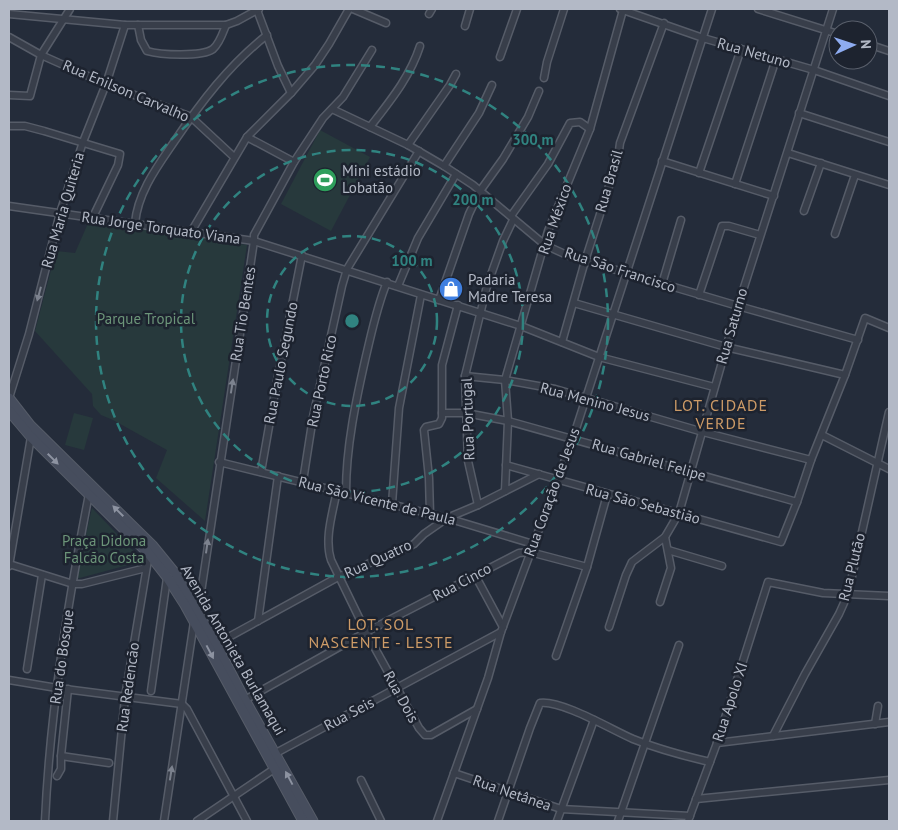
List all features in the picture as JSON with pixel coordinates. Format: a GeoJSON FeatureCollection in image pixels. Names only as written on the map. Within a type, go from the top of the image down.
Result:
{"type":"FeatureCollection","features":[{"type":"Feature","properties":{"kind":"main road","name":"Avenida Antonieta Burlamaqui"},"geometry":{"type":"LineString","coordinates":[[9,398],[30,425],[175,573],[198,612],[203,630],[274,769],[306,818]]}},
{"type":"Feature","properties":{"kind":"main road","name":"Avenida Antonieta Burlamaqui"},"geometry":{"type":"LineString","coordinates":[[9,410],[31,437],[88,494],[132,531]]}},
{"type":"Feature","properties":{"kind":"main road","name":"Avenida Antonieta Burlamaqui"},"geometry":{"type":"LineString","coordinates":[[142,541],[149,554],[167,577],[194,622],[216,644],[241,702],[276,753],[306,818]]}},
{"type":"Feature","properties":{"kind":"main road"},"geometry":{"type":"LineString","coordinates":[[194,622],[198,612]]}},
{"type":"Feature","properties":{"kind":"street"},"geometry":{"type":"LineString","coordinates":[[9,95],[30,96],[41,54],[70,9]]}},
{"type":"Feature","properties":{"kind":"street"},"geometry":{"type":"LineString","coordinates":[[9,14],[124,25],[226,25],[258,9],[291,93]]}},
{"type":"Feature","properties":{"kind":"street"},"geometry":{"type":"LineString","coordinates":[[191,232],[247,136],[291,93],[323,54],[349,9]]}},
{"type":"Feature","properties":{"kind":"street"},"geometry":{"type":"LineString","coordinates":[[353,9],[369,12],[386,23]]}},
{"type":"Feature","properties":{"kind":"street"},"geometry":{"type":"LineString","coordinates":[[465,26],[470,9]]}},
{"type":"Feature","properties":{"kind":"street"},"geometry":{"type":"LineString","coordinates":[[500,57],[517,9]]}},
{"type":"Feature","properties":{"kind":"street"},"geometry":{"type":"LineString","coordinates":[[544,78],[564,9]]}},
{"type":"Feature","properties":{"kind":"street","name":"Rua Coração de Jesus"},"geometry":{"type":"LineString","coordinates":[[437,821],[477,709],[502,629],[573,438],[712,9]]}},
{"type":"Feature","properties":{"kind":"street"},"geometry":{"type":"LineString","coordinates":[[758,9],[826,30]]}},
{"type":"Feature","properties":{"kind":"street","name":"Rua Saturno"},"geometry":{"type":"LineString","coordinates":[[609,627],[632,562],[664,537],[679,513],[738,306],[833,9]]}},
{"type":"Feature","properties":{"kind":"street","name":"Rua Netuno"},"geometry":{"type":"LineString","coordinates":[[621,10],[664,23],[703,38],[814,70],[889,96]]}},
{"type":"Feature","properties":{"kind":"street","name":"Rua México"},"geometry":{"type":"LineString","coordinates":[[505,491],[508,421],[505,380],[557,208],[590,129],[621,10]]}},
{"type":"Feature","properties":{"kind":"street","name":"Rua Brasil"},"geometry":{"type":"LineString","coordinates":[[562,342],[585,261],[616,166],[623,135],[664,23]]}},
{"type":"Feature","properties":{"kind":"street","name":"Rua Maria Quiteria"},"geometry":{"type":"LineString","coordinates":[[9,398],[29,334],[60,213],[83,142],[106,84],[124,25]]}},
{"type":"Feature","properties":{"kind":"street"},"geometry":{"type":"LineString","coordinates":[[138,25],[141,40],[147,51],[194,54],[209,51],[215,47],[226,25]]}},
{"type":"Feature","properties":{"kind":"street"},"geometry":{"type":"LineString","coordinates":[[135,223],[141,196],[147,182],[191,116],[241,57],[267,36]]}},
{"type":"Feature","properties":{"kind":"street","name":"Rua Enilson Carvalho"},"geometry":{"type":"LineString","coordinates":[[9,37],[106,84],[191,116],[234,157]]}},
{"type":"Feature","properties":{"kind":"street"},"geometry":{"type":"LineString","coordinates":[[370,127],[404,82],[420,46]]}},
{"type":"Feature","properties":{"kind":"street"},"geometry":{"type":"LineString","coordinates":[[699,173],[740,49]]}},
{"type":"Feature","properties":{"kind":"street","name":"Rua Tio Bentes"},"geometry":{"type":"LineString","coordinates":[[198,612],[254,235],[294,162],[323,118],[343,97],[372,50]]}},
{"type":"Feature","properties":{"kind":"street"},"geometry":{"type":"LineString","coordinates":[[735,184],[776,59]]}},
{"type":"Feature","properties":{"kind":"street"},"geometry":{"type":"LineString","coordinates":[[408,145],[456,74]]}},
{"type":"Feature","properties":{"kind":"street"},"geometry":{"type":"LineString","coordinates":[[444,166],[479,113],[492,85]]}},
{"type":"Feature","properties":{"kind":"street"},"geometry":{"type":"LineString","coordinates":[[439,300],[460,236],[480,191],[521,130],[539,92]]}},
{"type":"Feature","properties":{"kind":"street","name":"Rua São Francisco"},"geometry":{"type":"LineString","coordinates":[[332,109],[408,145],[444,166],[480,191],[546,244],[568,256],[858,340]]}},
{"type":"Feature","properties":{"kind":"street"},"geometry":{"type":"LineString","coordinates":[[800,113],[889,142]]}},
{"type":"Feature","properties":{"kind":"street","name":"Rua Portugal"},"geometry":{"type":"LineString","coordinates":[[478,505],[468,461],[464,376],[480,312],[512,218],[548,164],[570,123],[580,122],[590,129]]}},
{"type":"Feature","properties":{"kind":"street"},"geometry":{"type":"LineString","coordinates":[[9,126],[25,126],[118,153],[120,161],[93,217]]}},
{"type":"Feature","properties":{"kind":"street"},"geometry":{"type":"LineString","coordinates":[[247,136],[294,162]]}},
{"type":"Feature","properties":{"kind":"street","name":"Rua Porto Rico"},"geometry":{"type":"LineString","coordinates":[[303,481],[313,417],[347,269],[419,152]]}},
{"type":"Feature","properties":{"kind":"street"},"geometry":{"type":"LineString","coordinates":[[788,152],[889,185]]}},
{"type":"Feature","properties":{"kind":"street"},"geometry":{"type":"LineString","coordinates":[[662,161],[774,196]]}},
{"type":"Feature","properties":{"kind":"street"},"geometry":{"type":"LineString","coordinates":[[804,211],[821,163]]}},
{"type":"Feature","properties":{"kind":"street"},"geometry":{"type":"LineString","coordinates":[[398,286],[418,238],[456,174]]}},
{"type":"Feature","properties":{"kind":"street"},"geometry":{"type":"LineString","coordinates":[[835,234],[855,175]]}},
{"type":"Feature","properties":{"kind":"street","name":"Rua Jorge Torquato Viana"},"geometry":{"type":"LineString","coordinates":[[9,206],[254,241],[480,312],[599,357],[714,387]]}},
{"type":"Feature","properties":{"kind":"street"},"geometry":{"type":"LineString","coordinates":[[662,284],[681,220]]}},
{"type":"Feature","properties":{"kind":"street"},"geometry":{"type":"LineString","coordinates":[[699,295],[720,228],[724,225],[760,235]]}},
{"type":"Feature","properties":{"kind":"street","name":"Rua Paulo Segundo"},"geometry":{"type":"LineString","coordinates":[[261,472],[302,255]]}},
{"type":"Feature","properties":{"kind":"street"},"geometry":{"type":"LineString","coordinates":[[346,492],[351,437],[358,391],[376,316],[387,282]]}},
{"type":"Feature","properties":{"kind":"street"},"geometry":{"type":"LineString","coordinates":[[392,504],[399,408],[412,335],[422,295]]}},
{"type":"Feature","properties":{"kind":"street"},"geometry":{"type":"LineString","coordinates":[[574,303],[726,347],[845,375]]}},
{"type":"Feature","properties":{"kind":"street"},"geometry":{"type":"LineString","coordinates":[[430,514],[429,478],[423,433],[426,427],[439,424],[442,413],[442,365],[458,305]]}},
{"type":"Feature","properties":{"kind":"street"},"geometry":{"type":"LineString","coordinates":[[797,502],[865,318],[889,328]]}},
{"type":"Feature","properties":{"kind":"street","name":"Rua Menino Jesus"},"geometry":{"type":"LineString","coordinates":[[464,376],[505,380],[556,389],[703,432],[811,460]]}},
{"type":"Feature","properties":{"kind":"street","name":"Rua Plutão"},"geometry":{"type":"LineString","coordinates":[[773,736],[848,594],[889,412]]}},
{"type":"Feature","properties":{"kind":"street","name":"Rua Gabriel Felipe"},"geometry":{"type":"LineString","coordinates":[[442,413],[466,413],[508,421],[797,502]]}},
{"type":"Feature","properties":{"kind":"street"},"geometry":{"type":"LineString","coordinates":[[822,435],[889,469]]}},
{"type":"Feature","properties":{"kind":"street"},"geometry":{"type":"LineString","coordinates":[[31,437],[9,565],[73,584],[82,584],[146,568]]}},
{"type":"Feature","properties":{"kind":"street","name":"Rua São Vicente de Paula"},"geometry":{"type":"LineString","coordinates":[[219,462],[303,481],[447,518],[533,544]]}},
{"type":"Feature","properties":{"kind":"street","name":"Rua São Sebastião"},"geometry":{"type":"LineString","coordinates":[[506,465],[607,495],[679,513],[780,542],[797,502]]}},
{"type":"Feature","properties":{"kind":"street","name":"Rua Quatro"},"geometry":{"type":"LineString","coordinates":[[216,644],[338,577],[414,544],[424,534],[447,518],[478,505],[539,474]]}},
{"type":"Feature","properties":{"kind":"street"},"geometry":{"type":"LineString","coordinates":[[258,621],[278,476]]}},
{"type":"Feature","properties":{"kind":"street","name":"Rua Dois"},"geometry":{"type":"LineString","coordinates":[[337,490],[328,552],[338,577],[366,632],[419,728],[425,735],[436,732],[477,709]]}},
{"type":"Feature","properties":{"kind":"street","name":"Rua do Bosque"},"geometry":{"type":"LineString","coordinates":[[45,821],[57,688],[88,494]]}},
{"type":"Feature","properties":{"kind":"street"},"geometry":{"type":"LineString","coordinates":[[556,656],[587,567],[607,495]]}},
{"type":"Feature","properties":{"kind":"street"},"geometry":{"type":"LineString","coordinates":[[660,602],[670,574],[668,550],[664,537]]}},
{"type":"Feature","properties":{"kind":"street"},"geometry":{"type":"LineString","coordinates":[[668,550],[722,566]]}},
{"type":"Feature","properties":{"kind":"street"},"geometry":{"type":"LineString","coordinates":[[530,552],[587,567]]}},
{"type":"Feature","properties":{"kind":"street","name":"Rua Cinco"},"geometry":{"type":"LineString","coordinates":[[241,702],[366,632],[508,557],[530,552]]}},
{"type":"Feature","properties":{"kind":"street","name":"Rua Redencão"},"geometry":{"type":"LineString","coordinates":[[113,821],[125,697],[149,554]]}},
{"type":"Feature","properties":{"kind":"street"},"geometry":{"type":"LineString","coordinates":[[27,669],[42,575]]}},
{"type":"Feature","properties":{"kind":"street"},"geometry":{"type":"LineString","coordinates":[[476,575],[502,629]]}},
{"type":"Feature","properties":{"kind":"street"},"geometry":{"type":"LineString","coordinates":[[151,691],[167,577]]}},
{"type":"Feature","properties":{"kind":"street","name":"Rua Apolo XI"},"geometry":{"type":"LineString","coordinates":[[689,819],[717,743],[768,582],[823,593],[848,594]]}},
{"type":"Feature","properties":{"kind":"street"},"geometry":{"type":"LineString","coordinates":[[848,594],[889,596]]}},
{"type":"Feature","properties":{"kind":"street"},"geometry":{"type":"LineString","coordinates":[[164,821],[194,622]]}},
{"type":"Feature","properties":{"kind":"street","name":"Rua Seis"},"geometry":{"type":"LineString","coordinates":[[276,753],[502,629]]}},
{"type":"Feature","properties":{"kind":"street"},"geometry":{"type":"LineString","coordinates":[[618,821],[679,644]]}},
{"type":"Feature","properties":{"kind":"street"},"geometry":{"type":"LineString","coordinates":[[9,680],[68,690],[182,704],[187,709],[247,821]]}},
{"type":"Feature","properties":{"kind":"street"},"geometry":{"type":"LineString","coordinates":[[57,776],[61,769],[68,690]]}},
{"type":"Feature","properties":{"kind":"street"},"geometry":{"type":"LineString","coordinates":[[498,821],[540,703],[551,703],[594,720],[645,744],[710,762]]}},
{"type":"Feature","properties":{"kind":"street"},"geometry":{"type":"LineString","coordinates":[[875,724],[878,706]]}},
{"type":"Feature","properties":{"kind":"street"},"geometry":{"type":"LineString","coordinates":[[557,821],[594,720]]}},
{"type":"Feature","properties":{"kind":"street"},"geometry":{"type":"LineString","coordinates":[[717,743],[889,722]]}},
{"type":"Feature","properties":{"kind":"street"},"geometry":{"type":"LineString","coordinates":[[61,756],[109,763]]}},
{"type":"Feature","properties":{"kind":"street"},"geometry":{"type":"LineString","coordinates":[[197,821],[274,769]]}},
{"type":"Feature","properties":{"kind":"street","name":"Rua Netânea"},"geometry":{"type":"LineString","coordinates":[[454,773],[561,809],[689,819]]}},
{"type":"Feature","properties":{"kind":"street"},"geometry":{"type":"LineString","coordinates":[[361,780],[382,821]]}},
{"type":"Feature","properties":{"kind":"street"},"geometry":{"type":"LineString","coordinates":[[696,799],[889,780]]}},
{"type":"Feature","properties":{"kind":"green space","name":"Mini estádio Lobatão"},"geometry":{"type":"Polygon","coordinates":[[[320,130],[370,157],[331,231],[281,204],[320,130]]]}},
{"type":"Feature","properties":{"kind":"green space","name":"Parque Tropical"},"geometry":{"type":"Polygon","coordinates":[[[89,221],[247,245],[205,521],[156,478],[167,450],[101,415],[93,406],[92,394],[35,331],[56,251],[75,253],[89,221]]]}},
{"type":"Feature","properties":{"kind":"green space"},"geometry":{"type":"Polygon","coordinates":[[[74,413],[93,418],[84,450],[65,445],[74,413]]]}},
{"type":"Feature","properties":{"kind":"green space","name":"Praça Didona Falcão Costa"},"geometry":{"type":"Polygon","coordinates":[[[92,508],[143,561],[76,579],[92,508]]]}},
{"type":"Feature","properties":{"kind":"place","name":"Mini estádio Lobatão"},"geometry":{"type":"Point","coordinates":[325,180]}},
{"type":"Feature","properties":{"kind":"place","name":"Padaria Madre Teresa"},"geometry":{"type":"Point","coordinates":[451,289]}},
{"type":"Feature","properties":{"kind":"district","name":"LOT. CIDADE VERDE"},"geometry":{"type":"Point","coordinates":[721,414]}},
{"type":"Feature","properties":{"kind":"district","name":"LOT. SOL NASCENTE - LESTE"},"geometry":{"type":"Point","coordinates":[381,633]}}]}
